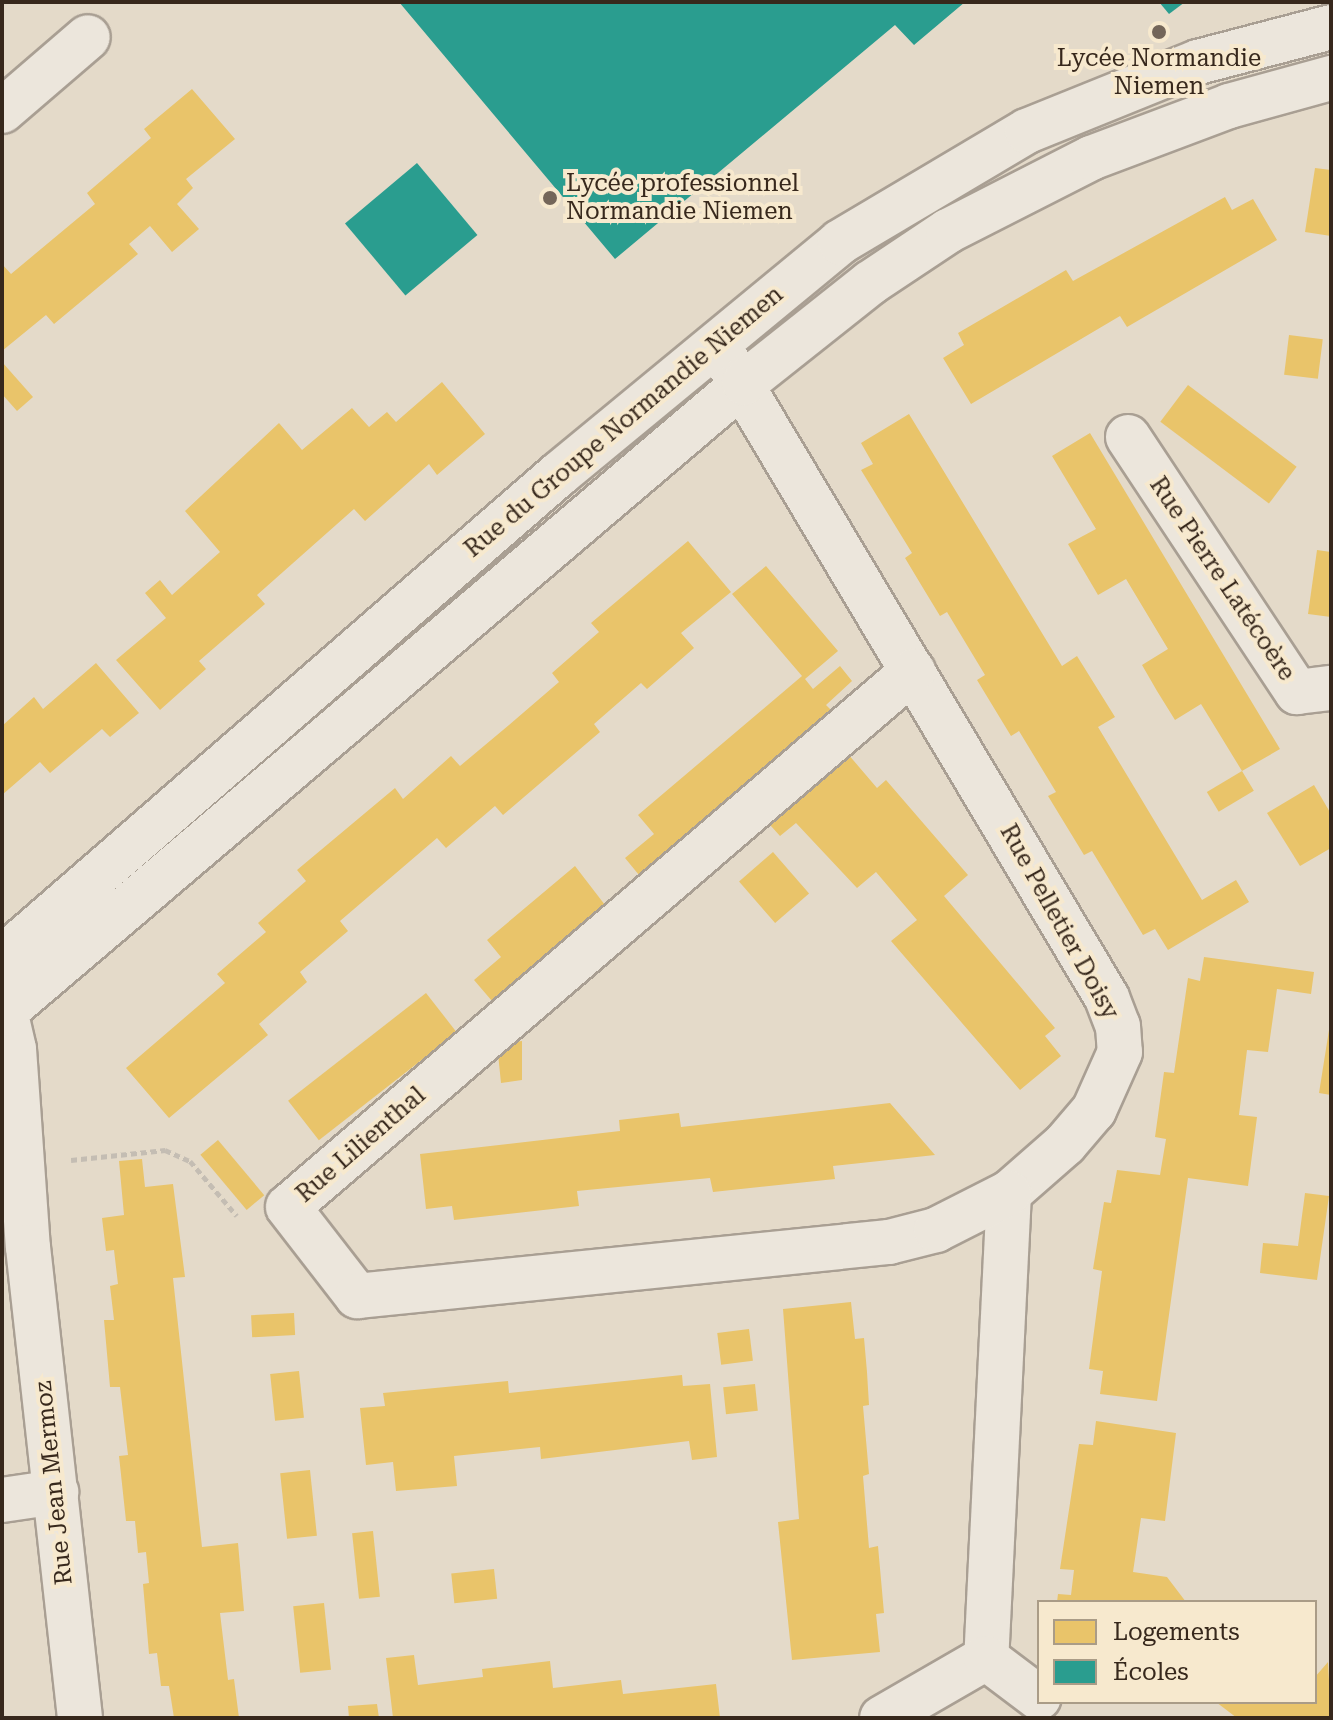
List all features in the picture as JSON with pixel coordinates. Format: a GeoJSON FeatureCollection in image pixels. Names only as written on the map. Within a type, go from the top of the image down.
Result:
{"type":"FeatureCollection","features":[{"type":"Feature","properties":{"kind":"street","name":"Rue du Groupe Normandie Niemen"},"geometry":{"type":"LineString","coordinates":[[2,958],[716,343],[840,242],[1027,131],[1198,62],[1331,27]]}},
{"type":"Feature","properties":{"kind":"street"},"geometry":{"type":"LineString","coordinates":[[2,111],[88,37]]}},
{"type":"Feature","properties":{"kind":"street","name":"Rue du Groupe Normandie Niemen"},"geometry":{"type":"LineString","coordinates":[[4,1007],[744,383],[870,283],[996,204],[1178,123],[1331,78]]}},
{"type":"Feature","properties":{"kind":"street","name":"Rue Pelletier Doisy"},"geometry":{"type":"LineString","coordinates":[[716,343],[744,383],[1107,998],[1118,1026],[1120,1052],[1094,1110],[1065,1144],[1009,1193]]}},
{"type":"Feature","properties":{"kind":"street","name":"Rue Pierre Latécoère"},"geometry":{"type":"LineString","coordinates":[[1128,437],[1297,692],[1331,688]]}},
{"type":"Feature","properties":{"kind":"street","name":"Rue Lilienthal"},"geometry":{"type":"LineString","coordinates":[[913,671],[288,1207],[357,1296],[889,1242],[936,1230],[1009,1193]]}},
{"type":"Feature","properties":{"kind":"street","name":"Rue Jean Mermoz"},"geometry":{"type":"LineString","coordinates":[[4,1007],[12,1178],[28,1247],[80,1718]]}},
{"type":"Feature","properties":{"kind":"street"},"geometry":{"type":"LineString","coordinates":[[986,1658],[1009,1193]]}},
{"type":"Feature","properties":{"kind":"street"},"geometry":{"type":"LineString","coordinates":[[2,1500],[56,1492]]}},
{"type":"Feature","properties":{"kind":"street"},"geometry":{"type":"LineString","coordinates":[[986,1658],[1037,1697]]}},
{"type":"Feature","properties":{"kind":"street"},"geometry":{"type":"LineString","coordinates":[[882,1718],[986,1658]]}},
{"type":"Feature","properties":{"kind":"street"},"geometry":{"type":"LineString","coordinates":[[1046,1704],[1064,1718]]}},
{"type":"Feature","properties":{"kind":"path"},"geometry":{"type":"LineString","coordinates":[[12,1178],[165,1150],[190,1161],[245,1224],[288,1207]]}},
{"type":"Feature","properties":{"kind":"building: Logements"},"geometry":{"type":"Polygon","coordinates":[[[192,89],[235,139],[186,179],[193,188],[177,204],[199,229],[172,252],[150,226],[129,244],[138,254],[54,324],[46,315],[2,351],[2,264],[11,274],[95,204],[87,193],[151,138],[144,129],[192,89]]]}},
{"type":"Feature","properties":{"kind":"building: Logements"},"geometry":{"type":"Polygon","coordinates":[[[1315,168],[1331,170],[1331,236],[1305,232],[1315,168]]]}},
{"type":"Feature","properties":{"kind":"building: Logements"},"geometry":{"type":"Polygon","coordinates":[[[1225,197],[1232,210],[1253,199],[1277,240],[1127,327],[1120,316],[971,404],[943,358],[964,345],[958,333],[1066,270],[1073,281],[1225,197]]]}},
{"type":"Feature","properties":{"kind":"building: Logements"},"geometry":{"type":"Polygon","coordinates":[[[1289,335],[1323,339],[1318,379],[1284,375],[1289,335]]]}},
{"type":"Feature","properties":{"kind":"building: Logements"},"geometry":{"type":"Polygon","coordinates":[[[2,362],[33,397],[17,411],[2,394],[2,362]]]}},
{"type":"Feature","properties":{"kind":"building: Logements"},"geometry":{"type":"Polygon","coordinates":[[[442,382],[485,434],[437,475],[429,464],[365,521],[354,509],[257,595],[265,604],[199,661],[206,669],[160,710],[116,660],[166,618],[145,593],[160,580],[172,595],[220,552],[185,511],[279,423],[302,450],[352,408],[369,427],[387,412],[396,422],[442,382]]]}},
{"type":"Feature","properties":{"kind":"building: Logements"},"geometry":{"type":"Polygon","coordinates":[[[1188,385],[1297,467],[1269,504],[1160,422],[1188,385]]]}},
{"type":"Feature","properties":{"kind":"building: Logements"},"geometry":{"type":"Polygon","coordinates":[[[909,414],[1062,666],[1077,656],[1115,717],[1098,727],[1202,900],[1236,880],[1249,902],[1168,950],[1155,929],[1143,935],[1092,851],[1084,855],[1048,796],[1056,792],[1019,731],[1011,736],[977,680],[985,675],[947,612],[940,616],[923,588],[905,558],[912,553],[861,470],[873,464],[861,443],[909,414]]]}},
{"type":"Feature","properties":{"kind":"building: Logements"},"geometry":{"type":"Polygon","coordinates":[[[1090,433],[1280,749],[1242,771],[1201,704],[1175,720],[1157,691],[1142,665],[1168,649],[1126,579],[1098,595],[1068,544],[1096,529],[1052,456],[1090,433]]]}},
{"type":"Feature","properties":{"kind":"building: Logements"},"geometry":{"type":"Polygon","coordinates":[[[688,541],[731,592],[681,633],[694,648],[647,689],[641,683],[594,724],[600,732],[503,815],[495,806],[446,848],[437,838],[340,921],[348,931],[300,972],[307,982],[259,1024],[268,1035],[169,1118],[126,1068],[225,983],[217,974],[266,932],[258,923],[306,881],[297,870],[395,788],[403,799],[451,756],[460,766],[509,725],[559,682],[552,673],[599,632],[591,623],[688,541]]]}},
{"type":"Feature","properties":{"kind":"building: Logements"},"geometry":{"type":"Polygon","coordinates":[[[1317,550],[1331,552],[1331,617],[1308,614],[1317,550]]]}},
{"type":"Feature","properties":{"kind":"building: Logements"},"geometry":{"type":"Polygon","coordinates":[[[766,566],[838,651],[805,679],[813,689],[840,666],[852,681],[826,705],[834,713],[639,875],[625,858],[654,834],[638,815],[802,676],[732,594],[766,566]]]}},
{"type":"Feature","properties":{"kind":"building: Logements"},"geometry":{"type":"Polygon","coordinates":[[[96,663],[139,713],[110,737],[102,729],[50,773],[40,762],[2,795],[2,726],[34,697],[43,709],[96,663]]]}},
{"type":"Feature","properties":{"kind":"building: Logements"},"geometry":{"type":"Polygon","coordinates":[[[842,747],[877,788],[886,780],[968,875],[944,896],[1055,1028],[1045,1036],[1061,1056],[1020,1090],[891,941],[917,920],[876,872],[857,888],[796,823],[780,836],[762,816],[842,747]]]}},
{"type":"Feature","properties":{"kind":"building: Logements"},"geometry":{"type":"Polygon","coordinates":[[[1242,771],[1254,791],[1219,812],[1207,792],[1242,771]]]}},
{"type":"Feature","properties":{"kind":"building: Logements"},"geometry":{"type":"Polygon","coordinates":[[[1314,785],[1331,814],[1331,848],[1300,866],[1267,813],[1314,785]]]}},
{"type":"Feature","properties":{"kind":"building: Logements"},"geometry":{"type":"Polygon","coordinates":[[[773,852],[809,894],[775,923],[739,882],[773,852]]]}},
{"type":"Feature","properties":{"kind":"building: Logements"},"geometry":{"type":"Polygon","coordinates":[[[575,866],[605,905],[492,1001],[474,980],[501,957],[487,940],[575,866]]]}},
{"type":"Feature","properties":{"kind":"building: Logements"},"geometry":{"type":"Polygon","coordinates":[[[1204,957],[1314,972],[1311,994],[1277,989],[1268,1052],[1247,1050],[1239,1115],[1257,1117],[1248,1186],[1188,1178],[1157,1401],[1100,1394],[1103,1371],[1089,1369],[1102,1271],[1093,1269],[1104,1202],[1111,1203],[1117,1170],[1160,1175],[1166,1139],[1155,1137],[1164,1072],[1174,1073],[1188,978],[1200,981],[1204,957]]]}},
{"type":"Feature","properties":{"kind":"building: Logements"},"geometry":{"type":"Polygon","coordinates":[[[426,993],[457,1032],[319,1140],[288,1101],[426,993]]]}},
{"type":"Feature","properties":{"kind":"building: Logements"},"geometry":{"type":"Polygon","coordinates":[[[1331,1030],[1331,1095],[1319,1093],[1331,1030]]]}},
{"type":"Feature","properties":{"kind":"building: Logements"},"geometry":{"type":"Polygon","coordinates":[[[522,1041],[522,1080],[501,1083],[497,1044],[522,1041]]]}},
{"type":"Feature","properties":{"kind":"building: Logements"},"geometry":{"type":"Polygon","coordinates":[[[890,1103],[935,1155],[833,1166],[835,1179],[713,1192],[710,1178],[577,1191],[579,1206],[454,1220],[452,1206],[426,1209],[420,1154],[620,1131],[619,1120],[679,1113],[681,1127],[890,1103]]]}},
{"type":"Feature","properties":{"kind":"building: Logements"},"geometry":{"type":"Polygon","coordinates":[[[218,1140],[264,1195],[247,1210],[200,1155],[218,1140]]]}},
{"type":"Feature","properties":{"kind":"building: Logements"},"geometry":{"type":"Polygon","coordinates":[[[142,1159],[145,1187],[173,1184],[185,1277],[173,1278],[202,1547],[238,1543],[244,1611],[220,1613],[228,1680],[234,1679],[239,1718],[174,1718],[169,1686],[161,1686],[157,1653],[149,1654],[143,1584],[149,1583],[146,1552],[138,1553],[135,1521],[126,1521],[119,1456],[128,1455],[120,1387],[110,1387],[104,1320],[114,1320],[110,1286],[118,1284],[114,1250],[106,1251],[102,1218],[124,1215],[119,1161],[142,1159]]]}},
{"type":"Feature","properties":{"kind":"building: Logements"},"geometry":{"type":"Polygon","coordinates":[[[1305,1193],[1329,1196],[1317,1280],[1260,1273],[1263,1243],[1298,1246],[1305,1193]]]}},
{"type":"Feature","properties":{"kind":"building: Logements"},"geometry":{"type":"Polygon","coordinates":[[[851,1302],[855,1339],[864,1338],[867,1372],[869,1405],[863,1406],[869,1474],[863,1476],[869,1548],[878,1546],[884,1613],[876,1614],[880,1652],[792,1660],[778,1522],[799,1519],[783,1309],[851,1302]]]}},
{"type":"Feature","properties":{"kind":"building: Logements"},"geometry":{"type":"Polygon","coordinates":[[[294,1313],[295,1335],[252,1337],[251,1315],[294,1313]]]}},
{"type":"Feature","properties":{"kind":"building: Logements"},"geometry":{"type":"Polygon","coordinates":[[[749,1329],[753,1361],[721,1365],[717,1333],[749,1329]]]}},
{"type":"Feature","properties":{"kind":"building: Logements"},"geometry":{"type":"Polygon","coordinates":[[[299,1371],[304,1418],[275,1421],[270,1374],[299,1371]]]}},
{"type":"Feature","properties":{"kind":"building: Logements"},"geometry":{"type":"Polygon","coordinates":[[[682,1375],[683,1386],[710,1384],[717,1457],[692,1460],[689,1441],[541,1459],[540,1447],[454,1456],[457,1486],[396,1491],[393,1462],[366,1465],[360,1408],[385,1406],[383,1393],[508,1381],[509,1393],[682,1375]]]}},
{"type":"Feature","properties":{"kind":"building: Logements"},"geometry":{"type":"Polygon","coordinates":[[[755,1384],[758,1411],[726,1414],[723,1387],[755,1384]]]}},
{"type":"Feature","properties":{"kind":"building: Logements"},"geometry":{"type":"Polygon","coordinates":[[[1096,1421],[1176,1433],[1165,1521],[1141,1518],[1133,1572],[1167,1577],[1184,1600],[1057,1600],[1058,1594],[1071,1595],[1074,1570],[1060,1569],[1079,1444],[1093,1445],[1096,1421]]]}},
{"type":"Feature","properties":{"kind":"building: Logements"},"geometry":{"type":"Polygon","coordinates":[[[310,1470],[317,1536],[287,1539],[280,1473],[310,1470]]]}},
{"type":"Feature","properties":{"kind":"building: Logements"},"geometry":{"type":"Polygon","coordinates":[[[373,1531],[380,1597],[359,1599],[352,1533],[373,1531]]]}},
{"type":"Feature","properties":{"kind":"building: Logements"},"geometry":{"type":"Polygon","coordinates":[[[494,1569],[497,1599],[454,1603],[451,1573],[494,1569]]]}},
{"type":"Feature","properties":{"kind":"building: Logements"},"geometry":{"type":"Polygon","coordinates":[[[324,1603],[331,1670],[300,1673],[293,1606],[324,1603]]]}},
{"type":"Feature","properties":{"kind":"building: Logements"},"geometry":{"type":"Polygon","coordinates":[[[414,1655],[418,1685],[483,1677],[482,1669],[550,1661],[553,1688],[621,1680],[623,1694],[716,1684],[720,1718],[393,1718],[386,1658],[414,1655]]]}},
{"type":"Feature","properties":{"kind":"building: Logements"},"geometry":{"type":"Polygon","coordinates":[[[1328,1662],[1331,1718],[1237,1718],[1219,1704],[1317,1704],[1317,1675],[1328,1662]]]}},
{"type":"Feature","properties":{"kind":"building: Logements"},"geometry":{"type":"Polygon","coordinates":[[[377,1704],[379,1718],[349,1718],[348,1706],[377,1704]]]}},
{"type":"Feature","properties":{"kind":"building: Écoles"},"geometry":{"type":"Polygon","coordinates":[[[399,2],[965,2],[914,45],[895,25],[615,259],[399,2]]]}},
{"type":"Feature","properties":{"kind":"building: Écoles"},"geometry":{"type":"Polygon","coordinates":[[[1159,2],[1185,2],[1169,14],[1159,2]]]}},
{"type":"Feature","properties":{"kind":"building: Écoles"},"geometry":{"type":"Polygon","coordinates":[[[417,163],[477,235],[405,295],[345,223],[417,163]]]}},
{"type":"Feature","properties":{"kind":"place","name":"Lycée Normandie Niemen"},"geometry":{"type":"Point","coordinates":[1159,32]}},
{"type":"Feature","properties":{"kind":"place","name":"Lycée professionnel Normandie Niemen"},"geometry":{"type":"Point","coordinates":[550,198]}}]}
